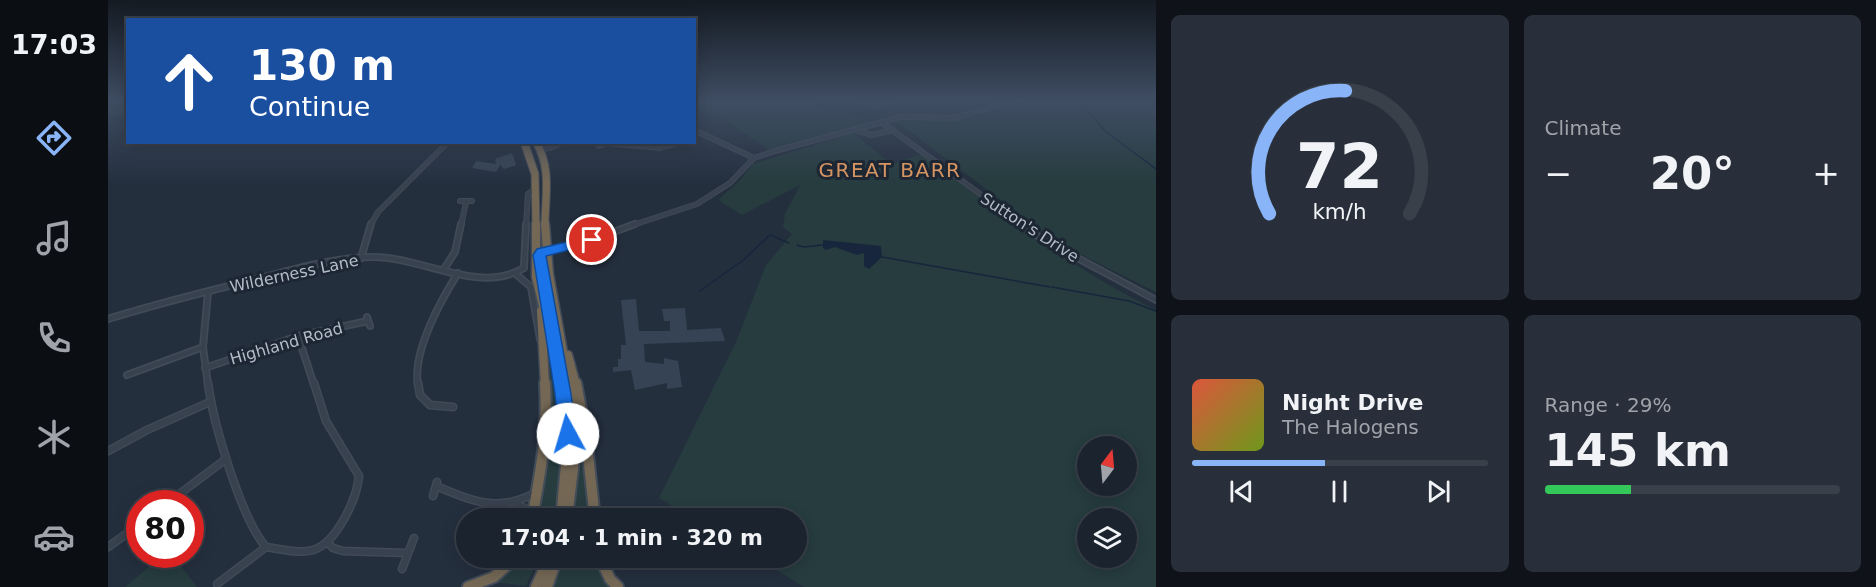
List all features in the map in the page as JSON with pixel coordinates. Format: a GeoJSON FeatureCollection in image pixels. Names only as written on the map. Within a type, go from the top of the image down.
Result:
{"type":"FeatureCollection","features":[{"type":"Feature","properties":{"kind":"highway"},"geometry":{"type":"LineString","coordinates":[[525,144],[535,168],[538,188],[536,275],[541,297],[578,385],[587,436],[594,508]]}},
{"type":"Feature","properties":{"kind":"highway"},"geometry":{"type":"LineString","coordinates":[[535,168],[541,168],[539,148]]}},
{"type":"Feature","properties":{"kind":"highway"},"geometry":{"type":"LineString","coordinates":[[539,148],[546,168],[546,251],[567,418],[567,487],[563,508]]}},
{"type":"Feature","properties":{"kind":"highway"},"geometry":{"type":"LineString","coordinates":[[535,508],[547,419],[541,343],[541,297]]}},
{"type":"Feature","properties":{"kind":"highway"},"geometry":{"type":"LineString","coordinates":[[541,343],[554,329]]}},
{"type":"Feature","properties":{"kind":"highway"},"geometry":{"type":"LineString","coordinates":[[554,329],[574,426],[574,460],[568,508]]}},
{"type":"Feature","properties":{"kind":"highway"},"geometry":{"type":"LineString","coordinates":[[468,587],[495,578],[505,568]]}},
{"type":"Feature","properties":{"kind":"highway"},"geometry":{"type":"LineString","coordinates":[[536,587],[545,568]]}},
{"type":"Feature","properties":{"kind":"highway"},"geometry":{"type":"LineString","coordinates":[[547,587],[554,568]]}},
{"type":"Feature","properties":{"kind":"highway"},"geometry":{"type":"LineString","coordinates":[[605,568],[610,579],[618,587]]}},
{"type":"Feature","properties":{"kind":"street"},"geometry":{"type":"LineString","coordinates":[[546,251],[592,240],[697,204],[730,183],[752,160],[863,127]]}},
{"type":"Feature","properties":{"kind":"street","name":"Sutton's Drive"},"geometry":{"type":"LineString","coordinates":[[889,127],[1042,239],[1156,300]]}},
{"type":"Feature","properties":{"kind":"street"},"geometry":{"type":"LineString","coordinates":[[854,130],[872,135],[893,130]]}},
{"type":"Feature","properties":{"kind":"street"},"geometry":{"type":"LineString","coordinates":[[696,131],[752,160]]}},
{"type":"Feature","properties":{"kind":"street"},"geometry":{"type":"LineString","coordinates":[[361,258],[370,225],[378,212],[446,144]]}},
{"type":"Feature","properties":{"kind":"street"},"geometry":{"type":"LineString","coordinates":[[539,148],[550,148],[559,144]]}},
{"type":"Feature","properties":{"kind":"street"},"geometry":{"type":"LineString","coordinates":[[617,144],[660,148],[673,144]]}},
{"type":"Feature","properties":{"kind":"street"},"geometry":{"type":"LineString","coordinates":[[538,188],[528,194],[524,268],[517,275],[531,287],[541,343]]}},
{"type":"Feature","properties":{"kind":"street"},"geometry":{"type":"LineString","coordinates":[[444,269],[456,252],[463,201],[472,201]]}},
{"type":"Feature","properties":{"kind":"street","name":"Wilderness Lane"},"geometry":{"type":"LineString","coordinates":[[108,319],[208,291],[307,267],[361,258],[394,258],[458,273],[491,277],[517,275]]}},
{"type":"Feature","properties":{"kind":"street"},"geometry":{"type":"LineString","coordinates":[[453,407],[431,406],[421,397],[417,383],[429,330],[446,290],[458,273]]}},
{"type":"Feature","properties":{"kind":"street"},"geometry":{"type":"LineString","coordinates":[[208,291],[203,347],[210,402],[226,459],[256,536],[266,547]]}},
{"type":"Feature","properties":{"kind":"street","name":"Highland Road"},"geometry":{"type":"LineString","coordinates":[[205,368],[298,336],[368,321]]}},
{"type":"Feature","properties":{"kind":"street"},"geometry":{"type":"LineString","coordinates":[[217,584],[266,547],[312,550],[327,542],[356,496],[359,476],[326,421],[298,336]]}},
{"type":"Feature","properties":{"kind":"street"},"geometry":{"type":"LineString","coordinates":[[127,375],[203,347]]}},
{"type":"Feature","properties":{"kind":"street"},"geometry":{"type":"LineString","coordinates":[[108,451],[147,430],[210,402]]}},
{"type":"Feature","properties":{"kind":"street"},"geometry":{"type":"LineString","coordinates":[[185,490],[226,459]]}},
{"type":"Feature","properties":{"kind":"street"},"geometry":{"type":"LineString","coordinates":[[433,496],[437,484],[489,505],[515,503],[538,491]]}},
{"type":"Feature","properties":{"kind":"street"},"geometry":{"type":"LineString","coordinates":[[515,503],[521,508]]}},
{"type":"Feature","properties":{"kind":"street"},"geometry":{"type":"LineString","coordinates":[[108,547],[126,534]]}},
{"type":"Feature","properties":{"kind":"street"},"geometry":{"type":"LineString","coordinates":[[402,569],[414,538]]}},
{"type":"Feature","properties":{"kind":"street"},"geometry":{"type":"LineString","coordinates":[[327,542],[333,548],[343,551],[407,553]]}},
{"type":"Feature","properties":{"kind":"green space"},"geometry":{"type":"Polygon","coordinates":[[[736,127],[852,127],[769,150],[736,127]]]}},
{"type":"Feature","properties":{"kind":"green space"},"geometry":{"type":"Polygon","coordinates":[[[904,127],[1156,127],[1156,292],[1058,243],[904,127]]]}},
{"type":"Feature","properties":{"kind":"green space"},"geometry":{"type":"Polygon","coordinates":[[[853,133],[892,164],[921,154],[1065,257],[1094,276],[1156,310],[1156,587],[804,587],[773,568],[807,568],[807,508],[676,508],[659,498],[736,342],[766,265],[792,234],[783,227],[785,214],[800,185],[742,215],[718,200],[740,180],[753,164],[853,133]]]}},
{"type":"Feature","properties":{"kind":"green space"},"geometry":{"type":"Polygon","coordinates":[[[547,339],[557,384],[563,451],[555,508],[538,508],[550,407],[547,339]]]}},
{"type":"Feature","properties":{"kind":"green space"},"geometry":{"type":"Polygon","coordinates":[[[577,407],[590,508],[572,508],[577,407]]]}},
{"type":"Feature","properties":{"kind":"green space"},"geometry":{"type":"Polygon","coordinates":[[[148,568],[182,568],[197,587],[125,587],[148,568]]]}},
{"type":"Feature","properties":{"kind":"green space"},"geometry":{"type":"Polygon","coordinates":[[[509,568],[534,568],[526,586],[493,582],[509,568]]]}},
{"type":"Feature","properties":{"kind":"green space"},"geometry":{"type":"Polygon","coordinates":[[[560,568],[599,568],[611,587],[554,587],[560,568]]]}},
{"type":"Feature","properties":{"kind":"water"},"geometry":{"type":"Polygon","coordinates":[[[823,240],[881,246],[882,257],[869,269],[864,266],[864,253],[857,255],[835,247],[826,250],[823,248],[823,240]]]}},
{"type":"Feature","properties":{"kind":"building"},"geometry":{"type":"Polygon","coordinates":[[[512,153],[516,164],[514,166],[504,169],[500,165],[496,172],[472,168],[476,161],[496,164],[497,158],[512,153]]]}},
{"type":"Feature","properties":{"kind":"building"},"geometry":{"type":"Polygon","coordinates":[[[636,299],[639,331],[670,331],[670,321],[664,321],[662,309],[685,308],[687,330],[721,328],[725,341],[644,344],[645,362],[664,364],[664,358],[678,361],[682,387],[667,389],[667,383],[635,390],[631,370],[613,372],[613,367],[618,367],[618,359],[621,359],[621,345],[626,345],[621,300],[636,299]]]}},
{"type":"Feature","properties":{"kind":"waterway"},"geometry":{"type":"LineString","coordinates":[[1102,127],[1156,169]]}},
{"type":"Feature","properties":{"kind":"waterway"},"geometry":{"type":"LineString","coordinates":[[700,291],[742,261],[770,235],[789,243]]}},
{"type":"Feature","properties":{"kind":"waterway"},"geometry":{"type":"LineString","coordinates":[[797,245],[804,247],[823,245]]}},
{"type":"Feature","properties":{"kind":"waterway"},"geometry":{"type":"LineString","coordinates":[[882,257],[1050,287]]}},
{"type":"Feature","properties":{"kind":"waterway"},"geometry":{"type":"LineString","coordinates":[[1052,287],[1129,301],[1156,311]]}},
{"type":"Feature","properties":{"kind":"district","name":"GREAT BARR"},"geometry":{"type":"Point","coordinates":[890,170]}},
{"type":"Feature","properties":{"kind":"route"},"geometry":{"type":"LineString","coordinates":[[568,434],[539,255],[542,252],[592,240]]}}]}
